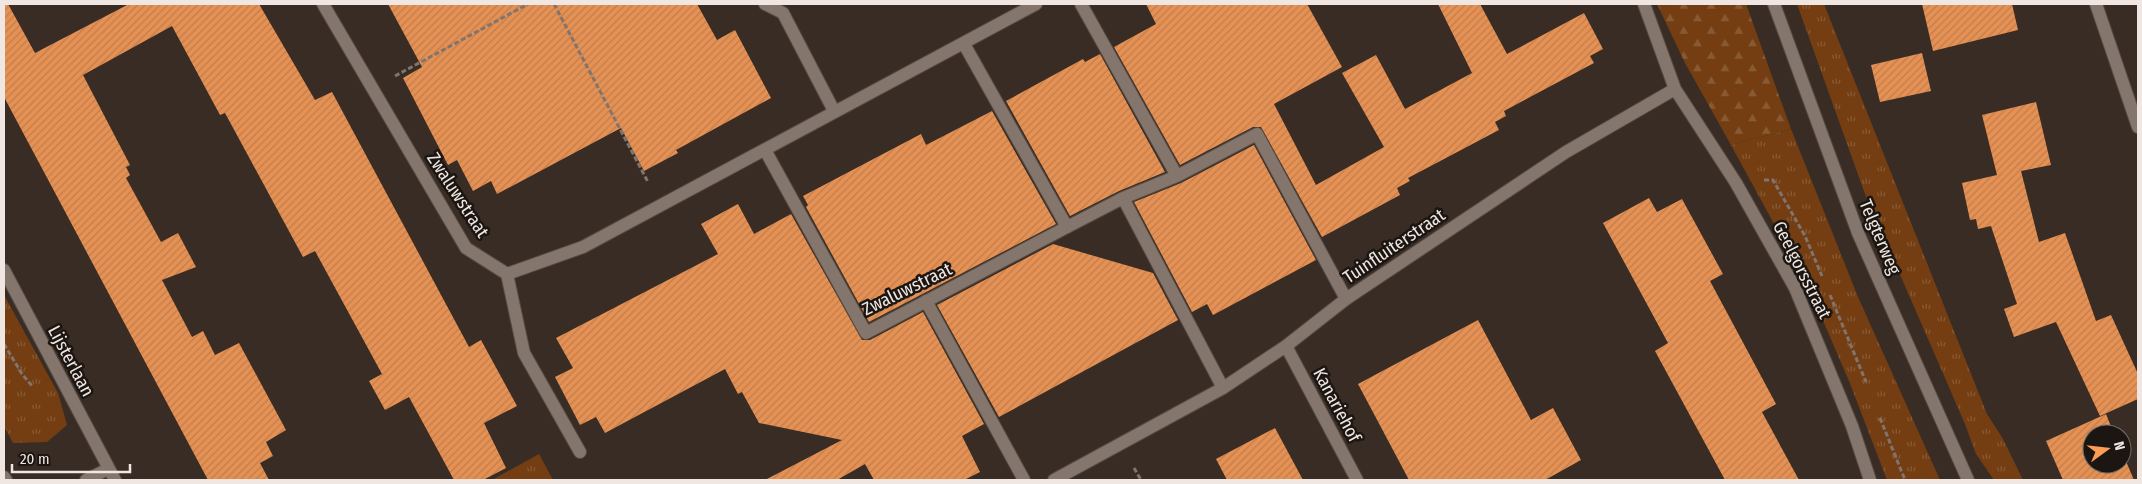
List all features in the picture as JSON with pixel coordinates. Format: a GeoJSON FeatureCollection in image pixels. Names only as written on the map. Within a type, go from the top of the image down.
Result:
{"type":"FeatureCollection","features":[{"type":"Feature","properties":{"kind":"street","name":"Zwaluwstraat"},"geometry":{"type":"LineString","coordinates":[[323,4],[466,248],[507,274]]}},
{"type":"Feature","properties":{"kind":"street"},"geometry":{"type":"LineString","coordinates":[[765,4],[783,13],[834,111]]}},
{"type":"Feature","properties":{"kind":"street"},"geometry":{"type":"LineString","coordinates":[[580,452],[524,353],[507,274],[583,247],[1036,4]]}},
{"type":"Feature","properties":{"kind":"street"},"geometry":{"type":"LineString","coordinates":[[1081,4],[1177,176]]}},
{"type":"Feature","properties":{"kind":"street"},"geometry":{"type":"LineString","coordinates":[[1644,4],[1675,90]]}},
{"type":"Feature","properties":{"kind":"street","name":"Telgterweg"},"geometry":{"type":"LineString","coordinates":[[1774,4],[1858,233],[1968,479]]}},
{"type":"Feature","properties":{"kind":"street"},"geometry":{"type":"LineString","coordinates":[[2096,4],[2135,108],[2138,127]]}},
{"type":"Feature","properties":{"kind":"street"},"geometry":{"type":"LineString","coordinates":[[964,44],[1067,227]]}},
{"type":"Feature","properties":{"kind":"street","name":"Tuinfluiterstraat"},"geometry":{"type":"LineString","coordinates":[[1054,480],[1223,388],[1286,346],[1346,299],[1566,152],[1675,90]]}},
{"type":"Feature","properties":{"kind":"street","name":"Geelgorsstraat"},"geometry":{"type":"LineString","coordinates":[[1675,90],[1736,182],[1795,288],[1852,426],[1870,480]]}},
{"type":"Feature","properties":{"kind":"street","name":"Zwaluwstraat"},"geometry":{"type":"LineString","coordinates":[[765,150],[866,333],[1123,198],[1177,176],[1257,134],[1346,299]]}},
{"type":"Feature","properties":{"kind":"street"},"geometry":{"type":"LineString","coordinates":[[1123,198],[1223,388]]}},
{"type":"Feature","properties":{"kind":"street","name":"Lijsterlaan"},"geometry":{"type":"LineString","coordinates":[[4,270],[115,480]]}},
{"type":"Feature","properties":{"kind":"street"},"geometry":{"type":"LineString","coordinates":[[926,301],[1024,480]]}},
{"type":"Feature","properties":{"kind":"street","name":"Kanariehof"},"geometry":{"type":"LineString","coordinates":[[1286,346],[1357,480]]}},
{"type":"Feature","properties":{"kind":"street"},"geometry":{"type":"LineString","coordinates":[[86,480],[108,468]]}},
{"type":"Feature","properties":{"kind":"path"},"geometry":{"type":"LineString","coordinates":[[372,88],[528,4]]}},
{"type":"Feature","properties":{"kind":"path"},"geometry":{"type":"LineString","coordinates":[[554,4],[661,206]]}},
{"type":"Feature","properties":{"kind":"green space"},"geometry":{"type":"Polygon","coordinates":[[[1657,4],[1746,4],[1791,129],[1731,145],[1685,63],[1657,4]]]}},
{"type":"Feature","properties":{"kind":"green space"},"geometry":{"type":"Polygon","coordinates":[[[1797,4],[1824,4],[1987,414],[2003,439],[2023,480],[1994,480],[1976,454],[1965,424],[1865,194],[1797,4]]]}},
{"type":"Feature","properties":{"kind":"green space"},"geometry":{"type":"Polygon","coordinates":[[[1791,129],[1858,297],[1940,480],[1887,480],[1849,381],[1809,288],[1731,145],[1791,129]]]}},
{"type":"Feature","properties":{"kind":"green space"},"geometry":{"type":"Polygon","coordinates":[[[4,295],[58,393],[67,425],[47,442],[13,443],[4,426],[4,295]]]}},
{"type":"Feature","properties":{"kind":"green space"},"geometry":{"type":"Polygon","coordinates":[[[539,454],[553,480],[492,480],[539,454]]]}},
{"type":"Feature","properties":{"kind":"building"},"geometry":{"type":"Polygon","coordinates":[[[4,4],[8,4],[35,53],[129,4],[259,4],[315,100],[332,92],[469,347],[481,340],[517,406],[484,423],[506,468],[483,480],[454,480],[409,397],[385,410],[369,381],[382,374],[315,251],[303,257],[225,113],[220,115],[172,26],[83,75],[130,165],[126,167],[130,175],[126,178],[161,242],[178,233],[196,267],[162,280],[192,337],[203,331],[215,355],[239,343],[286,430],[266,442],[273,456],[260,463],[269,480],[208,480],[4,97],[4,4]]]}},
{"type":"Feature","properties":{"kind":"building"},"geometry":{"type":"Polygon","coordinates":[[[388,4],[697,4],[717,40],[735,30],[771,98],[676,150],[678,153],[644,171],[621,128],[497,194],[491,181],[473,191],[457,160],[448,165],[403,78],[422,67],[388,4]]]}},
{"type":"Feature","properties":{"kind":"building"},"geometry":{"type":"Polygon","coordinates":[[[1146,4],[1307,4],[1342,67],[1274,104],[1316,185],[1384,147],[1342,73],[1376,55],[1405,109],[1472,73],[1438,4],[1480,4],[1507,54],[1584,13],[1603,49],[1590,56],[1594,63],[1504,111],[1506,116],[1495,122],[1499,130],[1408,178],[1410,181],[1397,188],[1400,195],[1322,237],[1261,127],[1253,127],[1180,165],[1114,47],[1156,24],[1146,4]]]}},
{"type":"Feature","properties":{"kind":"building"},"geometry":{"type":"Polygon","coordinates":[[[1922,4],[2012,4],[2018,30],[1933,51],[1922,4]]]}},
{"type":"Feature","properties":{"kind":"building"},"geometry":{"type":"Polygon","coordinates":[[[1922,53],[1931,91],[1880,102],[1871,65],[1922,53]]]}},
{"type":"Feature","properties":{"kind":"building"},"geometry":{"type":"Polygon","coordinates":[[[1100,54],[1165,172],[1119,191],[1070,216],[1006,101],[1083,59],[1085,62],[1100,54]]]}},
{"type":"Feature","properties":{"kind":"building"},"geometry":{"type":"Polygon","coordinates":[[[2036,102],[2051,165],[2021,171],[2039,242],[2065,233],[2096,321],[2111,315],[2138,374],[2138,399],[2100,416],[2056,322],[2014,337],[2004,309],[2017,304],[1991,226],[1978,229],[1976,219],[1970,220],[1962,183],[1997,175],[1982,115],[2036,102]]]}},
{"type":"Feature","properties":{"kind":"building"},"geometry":{"type":"Polygon","coordinates":[[[992,111],[1056,224],[869,322],[806,207],[808,205],[803,196],[921,134],[926,145],[992,111]]]}},
{"type":"Feature","properties":{"kind":"building"},"geometry":{"type":"Polygon","coordinates":[[[1254,145],[1316,260],[1213,315],[1207,304],[1192,312],[1134,202],[1181,183],[1254,145]]]}},
{"type":"Feature","properties":{"kind":"building"},"geometry":{"type":"Polygon","coordinates":[[[1649,198],[1657,212],[1682,199],[1723,274],[1710,281],[1776,404],[1762,412],[1799,480],[1725,480],[1655,351],[1668,343],[1603,223],[1649,198]]]}},
{"type":"Feature","properties":{"kind":"building"},"geometry":{"type":"Polygon","coordinates":[[[738,204],[754,234],[791,214],[862,340],[870,340],[923,312],[984,424],[962,436],[980,472],[964,480],[874,480],[865,464],[837,480],[765,480],[842,440],[759,423],[742,392],[738,394],[725,369],[605,433],[596,417],[580,425],[555,377],[573,368],[556,338],[718,254],[701,224],[738,204]]]}},
{"type":"Feature","properties":{"kind":"building"},"geometry":{"type":"Polygon","coordinates":[[[1053,244],[1153,273],[1178,320],[999,417],[937,305],[1053,244]]]}},
{"type":"Feature","properties":{"kind":"building"},"geometry":{"type":"Polygon","coordinates":[[[1478,320],[1531,420],[1553,408],[1581,460],[1545,480],[1409,480],[1358,384],[1478,320]]]}},
{"type":"Feature","properties":{"kind":"building"},"geometry":{"type":"Polygon","coordinates":[[[2106,414],[2110,424],[2084,424],[2106,414]]]}},
{"type":"Feature","properties":{"kind":"building"},"geometry":{"type":"Polygon","coordinates":[[[2082,425],[2082,474],[2131,474],[2134,480],[2063,480],[2046,441],[2082,425]]]}},
{"type":"Feature","properties":{"kind":"building"},"geometry":{"type":"Polygon","coordinates":[[[1275,428],[1303,480],[1227,480],[1216,459],[1275,428]]]}}]}
